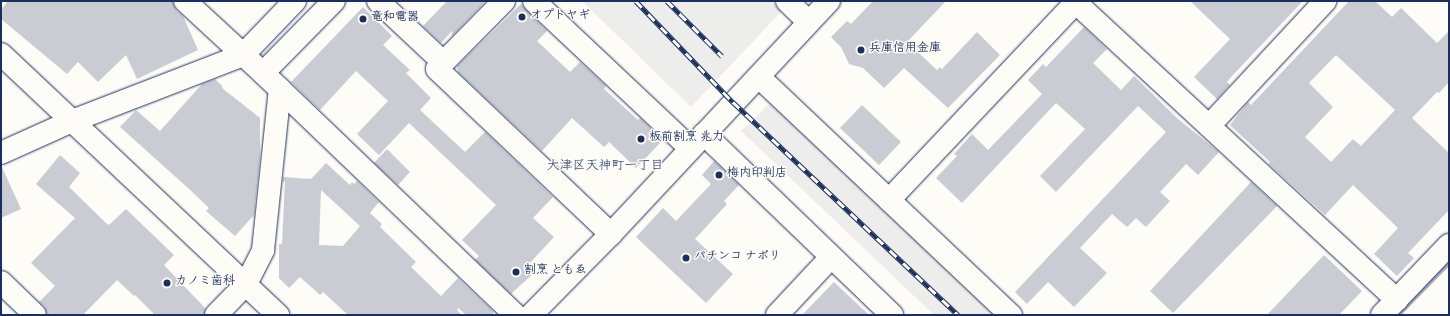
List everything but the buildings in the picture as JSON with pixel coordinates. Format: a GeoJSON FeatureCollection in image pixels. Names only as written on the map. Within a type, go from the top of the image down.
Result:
{"type":"FeatureCollection","features":[{"type":"Feature","properties":{"kind":"street"},"geometry":{"type":"LineString","coordinates":[[185,1],[280,89],[515,315]]}},
{"type":"Feature","properties":{"kind":"street"},"geometry":{"type":"LineString","coordinates":[[1,153],[72,121],[243,55],[295,1]]}},
{"type":"Feature","properties":{"kind":"street"},"geometry":{"type":"LineString","coordinates":[[263,73],[334,1]]}},
{"type":"Feature","properties":{"kind":"street"},"geometry":{"type":"LineString","coordinates":[[378,1],[443,62]]}},
{"type":"Feature","properties":{"kind":"street"},"geometry":{"type":"LineString","coordinates":[[504,1],[437,69],[611,234]]}},
{"type":"Feature","properties":{"kind":"street"},"geometry":{"type":"LineString","coordinates":[[534,1],[832,257],[892,315]]}},
{"type":"Feature","properties":{"kind":"street"},"geometry":{"type":"LineString","coordinates":[[787,1],[809,22]]}},
{"type":"Feature","properties":{"kind":"street"},"geometry":{"type":"LineString","coordinates":[[531,315],[611,234],[829,1]]}},
{"type":"Feature","properties":{"kind":"street"},"geometry":{"type":"LineString","coordinates":[[1209,126],[1325,1]]}},
{"type":"Feature","properties":{"kind":"street"},"geometry":{"type":"LineString","coordinates":[[889,200],[1076,2],[1209,126],[1390,307],[1449,245]]}},
{"type":"Feature","properties":{"kind":"street"},"geometry":{"type":"LineString","coordinates":[[1,54],[278,315]]}},
{"type":"Feature","properties":{"kind":"street"},"geometry":{"type":"LineString","coordinates":[[759,77],[1011,315]]}},
{"type":"Feature","properties":{"kind":"street"},"geometry":{"type":"LineString","coordinates":[[216,315],[246,284],[263,250],[280,89]]}},
{"type":"Feature","properties":{"kind":"street"},"geometry":{"type":"LineString","coordinates":[[777,315],[832,257]]}},
{"type":"Feature","properties":{"kind":"street"},"geometry":{"type":"LineString","coordinates":[[1,282],[35,315]]}},
{"type":"Feature","properties":{"kind":"shaded area"},"geometry":{"type":"Polygon","coordinates":[[[582,1],[771,1],[782,11],[691,107],[582,1]]]}},
{"type":"Feature","properties":{"kind":"shaded area"},"geometry":{"type":"Polygon","coordinates":[[[775,98],[1001,315],[934,315],[741,131],[775,98]]]}},
{"type":"Feature","properties":{"kind":"waterway"},"geometry":{"type":"LineString","coordinates":[[1397,315],[1449,262]]}},
{"type":"Feature","properties":{"kind":"railway"},"geometry":{"type":"LineString","coordinates":[[636,1],[733,102],[958,315]]}},
{"type":"Feature","properties":{"kind":"railway"},"geometry":{"type":"LineString","coordinates":[[667,1],[722,56]]}},
{"type":"Feature","properties":{"kind":"place","name":"オプトヤギ"},"geometry":{"type":"Point","coordinates":[522,17]}},
{"type":"Feature","properties":{"kind":"place","name":"竜和電器"},"geometry":{"type":"Point","coordinates":[363,19]}},
{"type":"Feature","properties":{"kind":"place","name":"兵庫信用金庫"},"geometry":{"type":"Point","coordinates":[861,50]}},
{"type":"Feature","properties":{"kind":"place","name":"板前割烹 兆力"},"geometry":{"type":"Point","coordinates":[641,139]}},
{"type":"Feature","properties":{"kind":"place","name":"梅内印判店"},"geometry":{"type":"Point","coordinates":[719,175]}},
{"type":"Feature","properties":{"kind":"place","name":"パチンコ ナポリ"},"geometry":{"type":"Point","coordinates":[686,258]}},
{"type":"Feature","properties":{"kind":"place","name":"割烹 ともゑ"},"geometry":{"type":"Point","coordinates":[516,272]}},
{"type":"Feature","properties":{"kind":"place","name":"カノミ歯科"},"geometry":{"type":"Point","coordinates":[167,283]}},
{"type":"Feature","properties":{"kind":"district","name":"大津区天神町一丁目"},"geometry":{"type":"Point","coordinates":[605,167]}}]}
